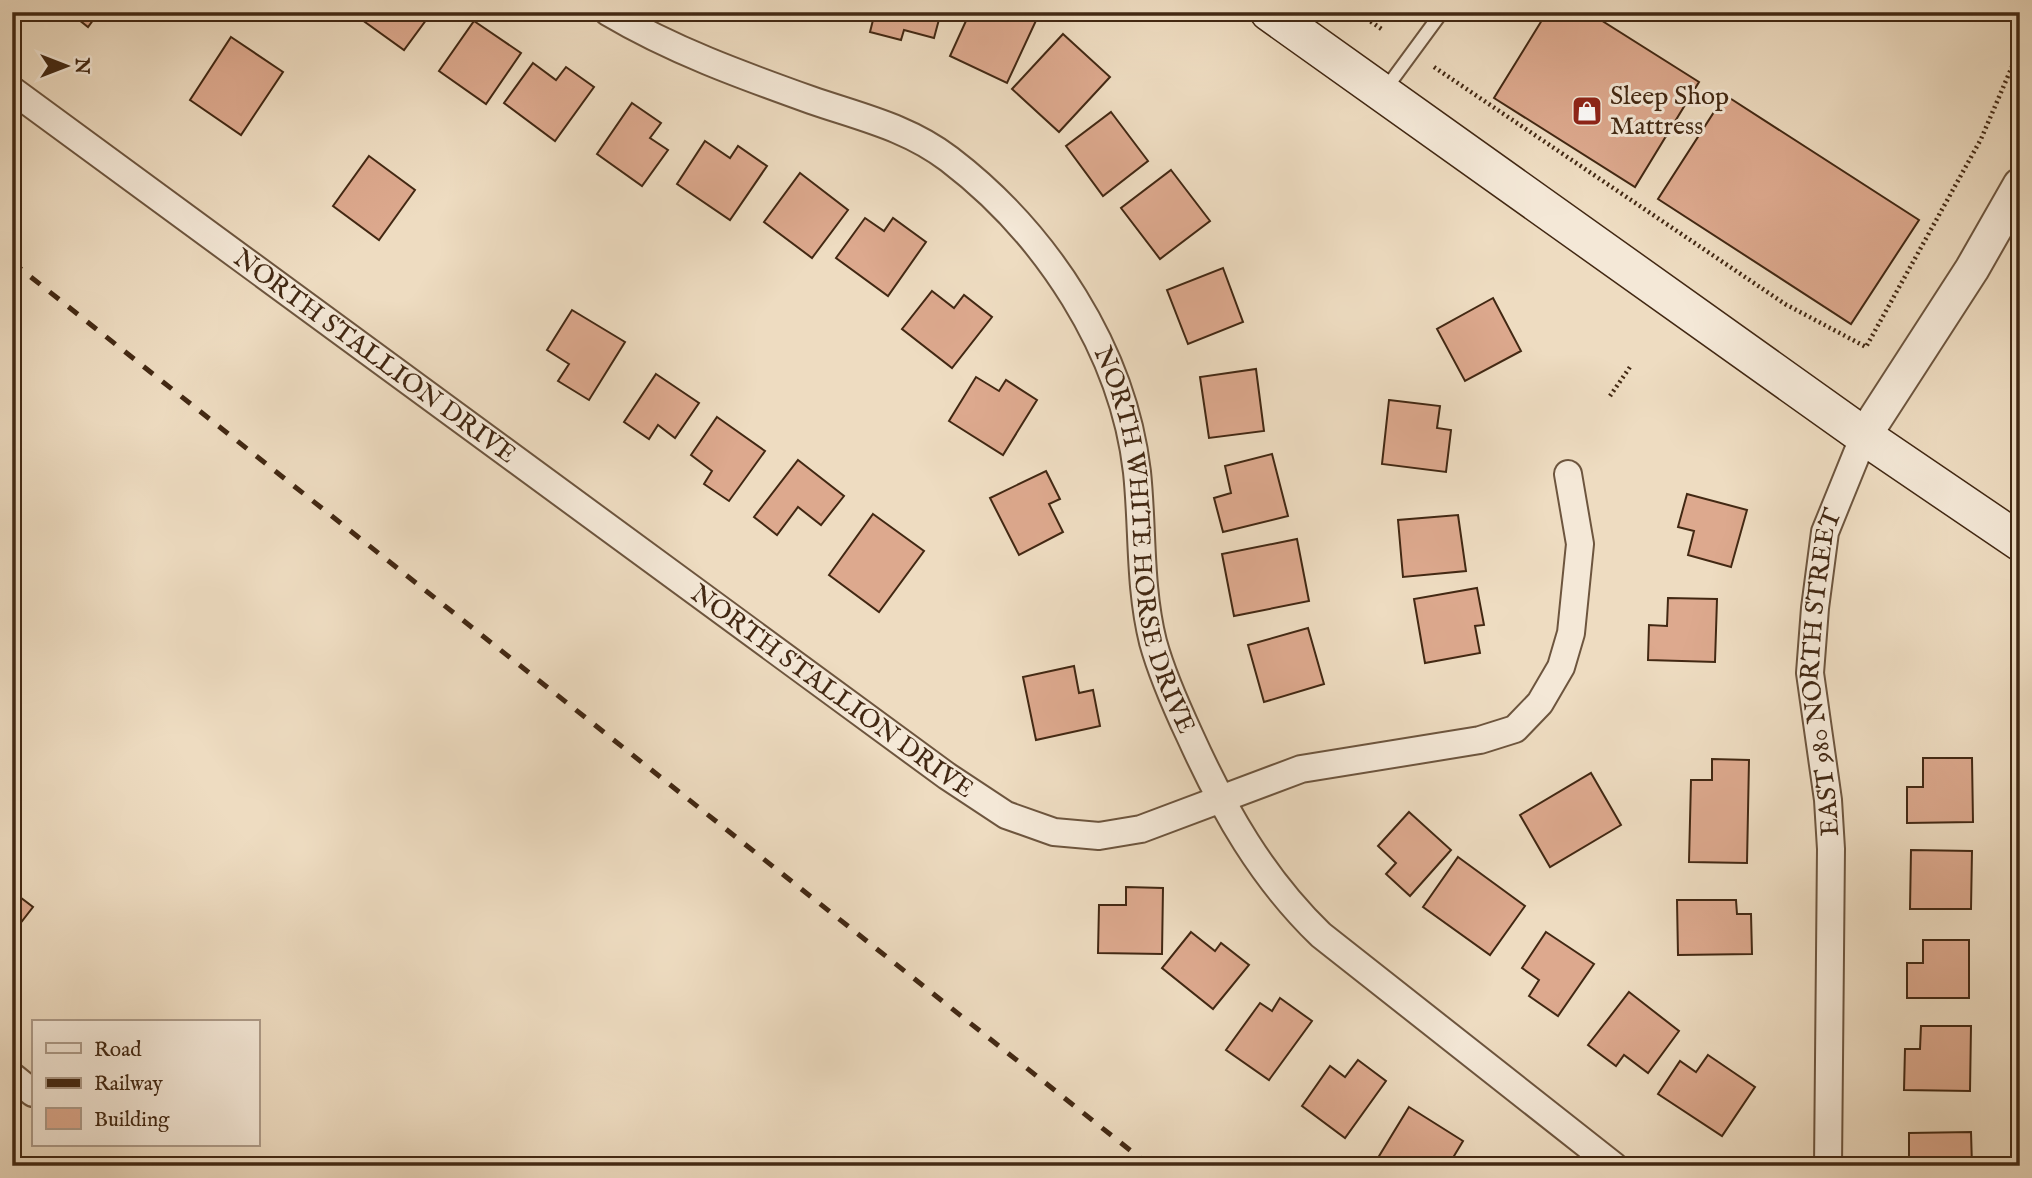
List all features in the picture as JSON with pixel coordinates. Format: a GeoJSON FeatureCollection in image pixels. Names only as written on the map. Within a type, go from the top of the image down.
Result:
{"type":"FeatureCollection","features":[{"type":"Feature","properties":{"kind":"main road"},"geometry":{"type":"LineString","coordinates":[[1269,12],[1864,436],[2020,542]]}},
{"type":"Feature","properties":{"kind":"street","name":"NORTH WHITE HORSE DRIVE"},"geometry":{"type":"LineString","coordinates":[[608,12],[723,69],[888,124],[917,137],[950,160],[982,188],[1048,259],[1095,335],[1117,391],[1137,471],[1143,586],[1153,642],[1171,692],[1218,798],[1263,872],[1290,906],[1321,935],[1614,1166]]}},
{"type":"Feature","properties":{"kind":"street","name":"NORTH STALLION DRIVE"},"geometry":{"type":"LineString","coordinates":[[12,90],[936,768],[1006,815],[1054,832],[1099,836],[1141,829],[1301,769],[1480,740],[1516,729],[1541,703],[1561,667],[1571,634],[1580,544],[1568,474]]}},
{"type":"Feature","properties":{"kind":"street"},"geometry":{"type":"LineString","coordinates":[[1864,436],[1972,269],[2020,185]]}},
{"type":"Feature","properties":{"kind":"street","name":"EAST 980 NORTH STREET"},"geometry":{"type":"LineString","coordinates":[[1828,1166],[1831,849],[1828,800],[1810,673],[1825,532],[1864,436]]}},
{"type":"Feature","properties":{"kind":"street"},"geometry":{"type":"LineString","coordinates":[[12,1076],[32,1092]]}},
{"type":"Feature","properties":{"kind":"lane"},"geometry":{"type":"LineString","coordinates":[[1383,93],[1442,12]]}},
{"type":"Feature","properties":{"kind":"path"},"geometry":{"type":"LineString","coordinates":[[1357,12],[1383,30]]}},
{"type":"Feature","properties":{"kind":"path"},"geometry":{"type":"LineString","coordinates":[[1434,67],[1785,304],[1866,347],[1981,139],[2020,48]]}},
{"type":"Feature","properties":{"kind":"path"},"geometry":{"type":"LineString","coordinates":[[1610,396],[1630,367]]}},
{"type":"Feature","properties":{"kind":"building"},"geometry":{"type":"Polygon","coordinates":[[[69,12],[99,12],[88,27],[69,12]]]}},
{"type":"Feature","properties":{"kind":"building"},"geometry":{"type":"Polygon","coordinates":[[[361,12],[432,12],[404,50],[358,17],[361,12]]]}},
{"type":"Feature","properties":{"kind":"building"},"geometry":{"type":"Polygon","coordinates":[[[875,12],[941,12],[934,38],[904,30],[901,40],[870,32],[875,12]]]}},
{"type":"Feature","properties":{"kind":"building"},"geometry":{"type":"Polygon","coordinates":[[[970,12],[1040,12],[1007,83],[950,56],[970,12]]]}},
{"type":"Feature","properties":{"kind":"building"},"geometry":{"type":"Polygon","coordinates":[[[1547,12],[1588,12],[1699,82],[1635,187],[1494,98],[1547,12]]]}},
{"type":"Feature","properties":{"kind":"building"},"geometry":{"type":"Polygon","coordinates":[[[474,21],[521,53],[486,104],[439,71],[474,21]]]}},
{"type":"Feature","properties":{"kind":"building"},"geometry":{"type":"Polygon","coordinates":[[[1063,34],[1110,77],[1059,132],[1012,89],[1063,34]]]}},
{"type":"Feature","properties":{"kind":"building"},"geometry":{"type":"Polygon","coordinates":[[[231,37],[283,72],[241,135],[190,100],[231,37]]]}},
{"type":"Feature","properties":{"kind":"building"},"geometry":{"type":"Polygon","coordinates":[[[533,63],[556,80],[566,67],[594,87],[555,141],[504,103],[533,63]]]}},
{"type":"Feature","properties":{"kind":"building"},"geometry":{"type":"Polygon","coordinates":[[[1725,95],[1919,220],[1851,324],[1658,199],[1725,95]]]}},
{"type":"Feature","properties":{"kind":"building"},"geometry":{"type":"Polygon","coordinates":[[[632,103],[661,123],[650,138],[668,150],[642,186],[597,154],[632,103]]]}},
{"type":"Feature","properties":{"kind":"building"},"geometry":{"type":"Polygon","coordinates":[[[1111,112],[1148,161],[1103,196],[1066,146],[1111,112]]]}},
{"type":"Feature","properties":{"kind":"building"},"geometry":{"type":"Polygon","coordinates":[[[705,141],[730,158],[738,146],[767,166],[730,220],[677,184],[705,141]]]}},
{"type":"Feature","properties":{"kind":"building"},"geometry":{"type":"Polygon","coordinates":[[[369,156],[415,190],[379,240],[333,206],[369,156]]]}},
{"type":"Feature","properties":{"kind":"building"},"geometry":{"type":"Polygon","coordinates":[[[1171,170],[1210,221],[1160,259],[1121,208],[1171,170]]]}},
{"type":"Feature","properties":{"kind":"building"},"geometry":{"type":"Polygon","coordinates":[[[800,173],[848,210],[812,258],[764,222],[800,173]]]}},
{"type":"Feature","properties":{"kind":"building"},"geometry":{"type":"Polygon","coordinates":[[[865,218],[884,231],[893,218],[926,242],[888,296],[836,258],[865,218]]]}},
{"type":"Feature","properties":{"kind":"building"},"geometry":{"type":"Polygon","coordinates":[[[1223,268],[1243,322],[1188,344],[1167,290],[1223,268]]]}},
{"type":"Feature","properties":{"kind":"building"},"geometry":{"type":"Polygon","coordinates":[[[932,291],[954,308],[964,295],[992,317],[952,368],[902,329],[932,291]]]}},
{"type":"Feature","properties":{"kind":"building"},"geometry":{"type":"Polygon","coordinates":[[[1493,298],[1521,351],[1465,381],[1437,329],[1493,298]]]}},
{"type":"Feature","properties":{"kind":"building"},"geometry":{"type":"Polygon","coordinates":[[[572,310],[625,342],[589,400],[558,381],[569,364],[547,350],[572,310]]]}},
{"type":"Feature","properties":{"kind":"building"},"geometry":{"type":"Polygon","coordinates":[[[1256,369],[1264,431],[1209,438],[1200,377],[1256,369]]]}},
{"type":"Feature","properties":{"kind":"building"},"geometry":{"type":"Polygon","coordinates":[[[656,374],[699,403],[675,438],[658,425],[649,439],[624,422],[656,374]]]}},
{"type":"Feature","properties":{"kind":"building"},"geometry":{"type":"Polygon","coordinates":[[[976,377],[999,391],[1006,380],[1037,400],[1003,455],[949,421],[976,377]]]}},
{"type":"Feature","properties":{"kind":"building"},"geometry":{"type":"Polygon","coordinates":[[[1389,400],[1440,406],[1437,428],[1451,430],[1446,472],[1382,464],[1389,400]]]}},
{"type":"Feature","properties":{"kind":"building"},"geometry":{"type":"Polygon","coordinates":[[[717,417],[765,451],[729,501],[704,484],[712,471],[691,455],[717,417]]]}},
{"type":"Feature","properties":{"kind":"building"},"geometry":{"type":"Polygon","coordinates":[[[1272,454],[1288,516],[1223,532],[1214,498],[1231,493],[1225,466],[1272,454]]]}},
{"type":"Feature","properties":{"kind":"building"},"geometry":{"type":"Polygon","coordinates":[[[798,460],[844,496],[821,525],[798,507],[777,535],[754,517],[798,460]]]}},
{"type":"Feature","properties":{"kind":"building"},"geometry":{"type":"Polygon","coordinates":[[[1046,471],[1060,499],[1049,504],[1063,532],[1019,555],[990,498],[1046,471]]]}},
{"type":"Feature","properties":{"kind":"building"},"geometry":{"type":"Polygon","coordinates":[[[1687,494],[1747,510],[1731,567],[1688,555],[1694,531],[1678,527],[1687,494]]]}},
{"type":"Feature","properties":{"kind":"building"},"geometry":{"type":"Polygon","coordinates":[[[873,514],[924,551],[879,612],[829,575],[873,514]]]}},
{"type":"Feature","properties":{"kind":"building"},"geometry":{"type":"Polygon","coordinates":[[[1458,515],[1466,571],[1403,577],[1398,520],[1458,515]]]}},
{"type":"Feature","properties":{"kind":"building"},"geometry":{"type":"Polygon","coordinates":[[[1297,539],[1309,601],[1234,616],[1222,554],[1297,539]]]}},
{"type":"Feature","properties":{"kind":"building"},"geometry":{"type":"Polygon","coordinates":[[[1477,588],[1484,625],[1475,626],[1480,653],[1425,663],[1414,599],[1477,588]]]}},
{"type":"Feature","properties":{"kind":"building"},"geometry":{"type":"Polygon","coordinates":[[[1668,598],[1717,599],[1715,662],[1648,660],[1649,625],[1667,626],[1668,598]]]}},
{"type":"Feature","properties":{"kind":"building"},"geometry":{"type":"Polygon","coordinates":[[[1308,628],[1324,684],[1264,702],[1248,645],[1308,628]]]}},
{"type":"Feature","properties":{"kind":"building"},"geometry":{"type":"Polygon","coordinates":[[[1074,666],[1079,693],[1093,690],[1100,726],[1036,740],[1023,677],[1074,666]]]}},
{"type":"Feature","properties":{"kind":"building"},"geometry":{"type":"Polygon","coordinates":[[[1923,758],[1972,758],[1973,822],[1907,823],[1907,787],[1923,787],[1923,758]]]}},
{"type":"Feature","properties":{"kind":"building"},"geometry":{"type":"Polygon","coordinates":[[[1712,759],[1749,760],[1747,863],[1689,862],[1691,780],[1712,780],[1712,759]]]}},
{"type":"Feature","properties":{"kind":"building"},"geometry":{"type":"Polygon","coordinates":[[[1591,773],[1621,825],[1550,867],[1520,815],[1591,773]]]}},
{"type":"Feature","properties":{"kind":"building"},"geometry":{"type":"Polygon","coordinates":[[[1409,812],[1451,850],[1410,896],[1386,874],[1396,863],[1378,846],[1409,812]]]}},
{"type":"Feature","properties":{"kind":"building"},"geometry":{"type":"Polygon","coordinates":[[[1911,850],[1972,851],[1971,909],[1910,909],[1911,850]]]}},
{"type":"Feature","properties":{"kind":"building"},"geometry":{"type":"Polygon","coordinates":[[[1458,857],[1525,906],[1490,955],[1423,907],[1458,857]]]}},
{"type":"Feature","properties":{"kind":"building"},"geometry":{"type":"Polygon","coordinates":[[[1126,887],[1163,888],[1162,954],[1098,953],[1099,905],[1126,905],[1126,887]]]}},
{"type":"Feature","properties":{"kind":"building"},"geometry":{"type":"Polygon","coordinates":[[[12,891],[33,907],[12,934],[12,891]]]}},
{"type":"Feature","properties":{"kind":"building"},"geometry":{"type":"Polygon","coordinates":[[[1677,900],[1736,900],[1737,914],[1751,914],[1752,954],[1678,955],[1677,900]]]}},
{"type":"Feature","properties":{"kind":"building"},"geometry":{"type":"Polygon","coordinates":[[[1191,932],[1215,951],[1221,943],[1249,965],[1213,1009],[1162,968],[1191,932]]]}},
{"type":"Feature","properties":{"kind":"building"},"geometry":{"type":"Polygon","coordinates":[[[1546,932],[1594,964],[1558,1016],[1529,996],[1539,980],[1522,968],[1546,932]]]}},
{"type":"Feature","properties":{"kind":"building"},"geometry":{"type":"Polygon","coordinates":[[[1923,940],[1969,940],[1969,998],[1907,998],[1907,963],[1923,963],[1923,940]]]}},
{"type":"Feature","properties":{"kind":"building"},"geometry":{"type":"Polygon","coordinates":[[[1629,992],[1679,1031],[1648,1073],[1624,1055],[1616,1066],[1588,1045],[1629,992]]]}},
{"type":"Feature","properties":{"kind":"building"},"geometry":{"type":"Polygon","coordinates":[[[1280,998],[1312,1021],[1269,1080],[1226,1050],[1260,1003],[1272,1011],[1280,998]]]}},
{"type":"Feature","properties":{"kind":"building"},"geometry":{"type":"Polygon","coordinates":[[[1921,1026],[1971,1026],[1970,1091],[1904,1090],[1905,1049],[1920,1049],[1921,1026]]]}},
{"type":"Feature","properties":{"kind":"building"},"geometry":{"type":"Polygon","coordinates":[[[1708,1055],[1755,1087],[1722,1136],[1658,1094],[1680,1061],[1696,1072],[1708,1055]]]}},
{"type":"Feature","properties":{"kind":"building"},"geometry":{"type":"Polygon","coordinates":[[[1358,1060],[1386,1081],[1345,1138],[1302,1106],[1330,1066],[1345,1077],[1358,1060]]]}},
{"type":"Feature","properties":{"kind":"building"},"geometry":{"type":"Polygon","coordinates":[[[1409,1107],[1463,1141],[1448,1166],[1373,1166],[1409,1107]]]}},
{"type":"Feature","properties":{"kind":"building"},"geometry":{"type":"Polygon","coordinates":[[[1971,1132],[1972,1166],[1909,1166],[1909,1133],[1971,1132]]]}},
{"type":"Feature","properties":{"kind":"railway"},"geometry":{"type":"LineString","coordinates":[[12,262],[1150,1166]]}},
{"type":"Feature","properties":{"kind":"place","name":"Sleep Shop Mattress"},"geometry":{"type":"Point","coordinates":[1587,111]}}]}
